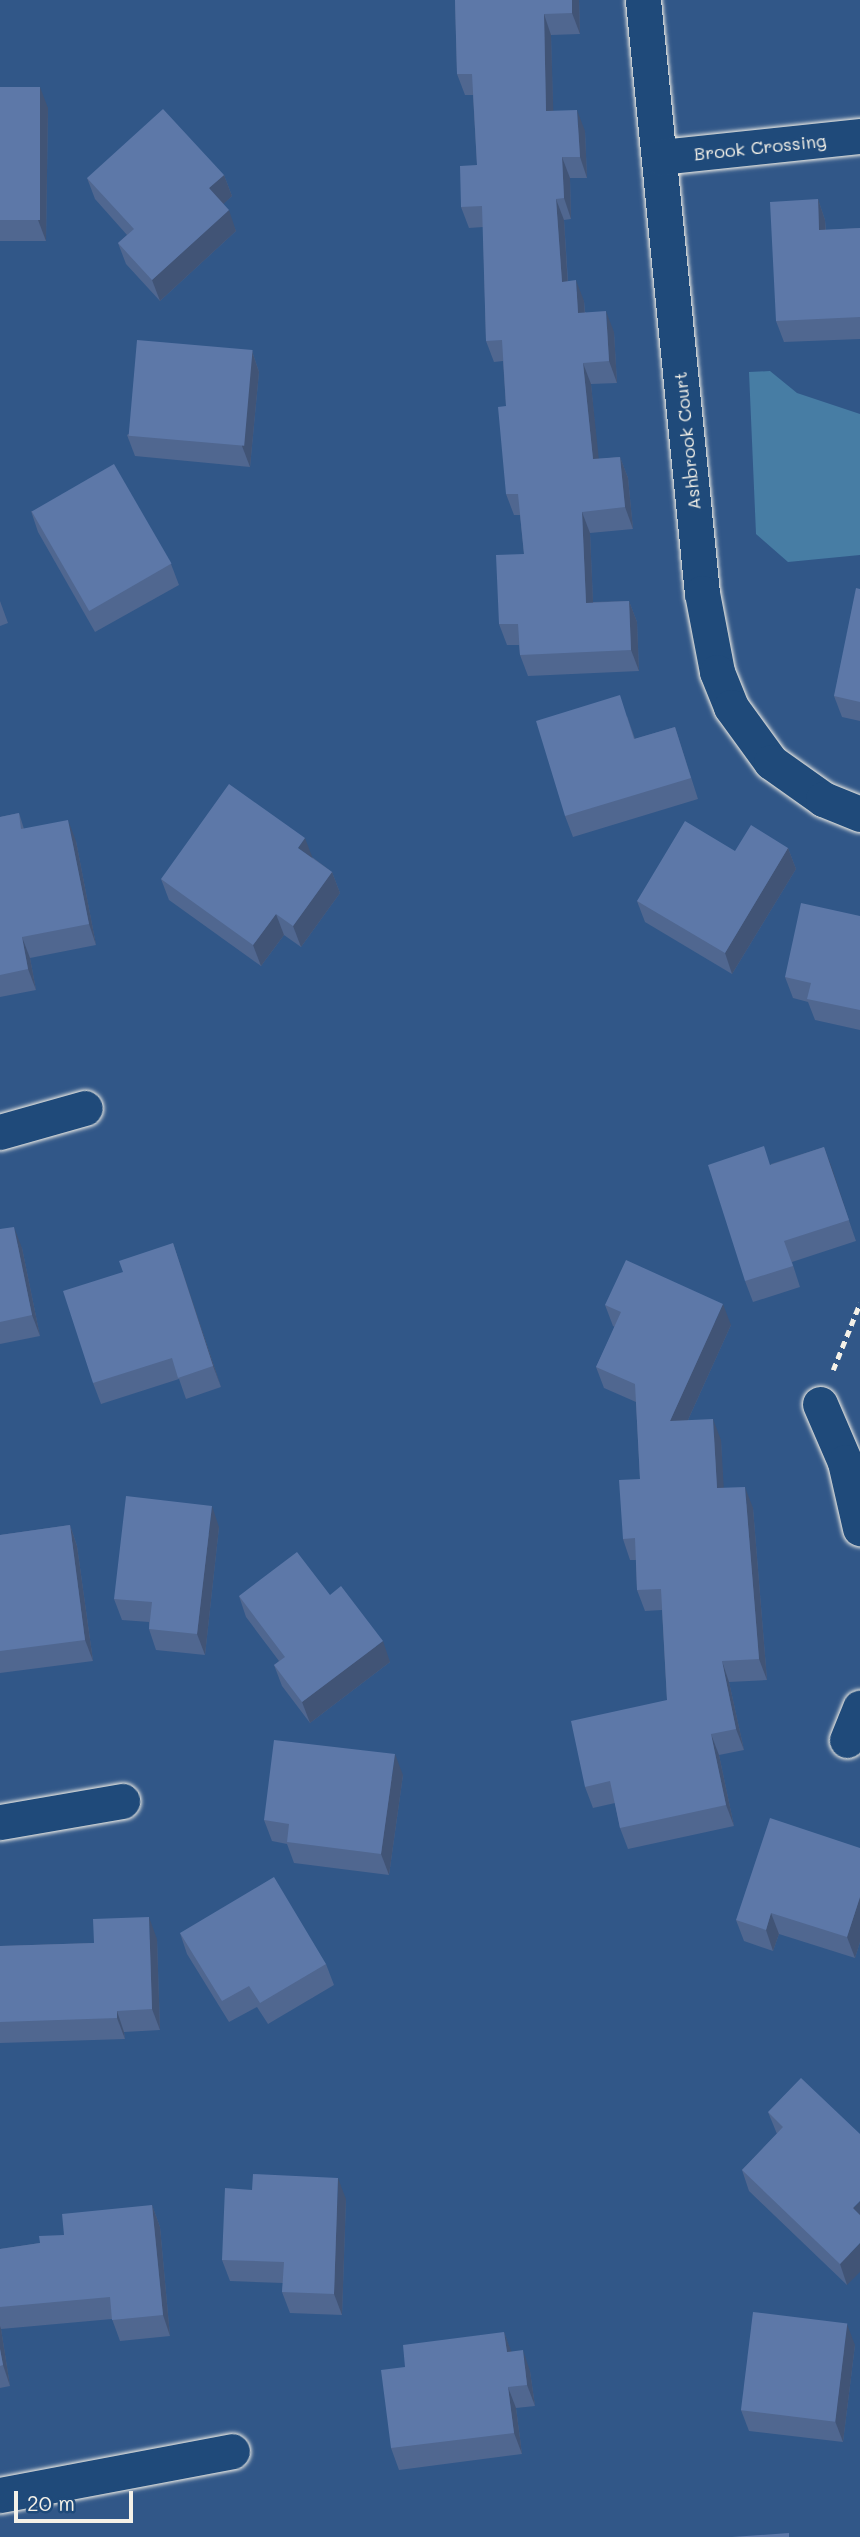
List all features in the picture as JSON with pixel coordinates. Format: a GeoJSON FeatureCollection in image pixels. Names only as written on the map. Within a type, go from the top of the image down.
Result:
{"type":"FeatureCollection","features":[{"type":"Feature","properties":{"kind":"street","name":"Ashbrook Court"},"geometry":{"type":"LineString","coordinates":[[643,0],[702,593],[718,672],[731,707],[771,762],[823,799],[860,814]]}},
{"type":"Feature","properties":{"kind":"street","name":"Brook Crossing"},"geometry":{"type":"LineString","coordinates":[[660,157],[860,136]]}},
{"type":"Feature","properties":{"kind":"street"},"geometry":{"type":"LineString","coordinates":[[0,1132],[85,1108]]}},
{"type":"Feature","properties":{"kind":"street"},"geometry":{"type":"LineString","coordinates":[[820,1404],[845,1462],[860,1528]]}},
{"type":"Feature","properties":{"kind":"street"},"geometry":{"type":"LineString","coordinates":[[847,1740],[860,1708]]}},
{"type":"Feature","properties":{"kind":"street"},"geometry":{"type":"LineString","coordinates":[[0,1822],[122,1801]]}},
{"type":"Feature","properties":{"kind":"street"},"geometry":{"type":"LineString","coordinates":[[0,2495],[232,2451]]}},
{"type":"Feature","properties":{"kind":"path"},"geometry":{"type":"LineString","coordinates":[[820,1404],[860,1303]]}},
{"type":"Feature","properties":{"kind":"water"},"geometry":{"type":"Polygon","coordinates":[[[770,371],[797,393],[860,414],[860,555],[788,562],[756,534],[749,372],[770,371]]]}},
{"type":"Feature","properties":{"kind":"building"},"geometry":{"type":"Polygon","coordinates":[[[455,0],[572,0],[572,13],[544,14],[546,111],[577,110],[580,157],[562,157],[564,198],[556,199],[562,282],[576,280],[578,313],[606,311],[609,361],[583,363],[593,459],[620,457],[625,507],[582,512],[586,603],[629,601],[631,650],[520,655],[518,624],[499,624],[496,555],[524,554],[518,494],[506,494],[498,407],[506,406],[502,340],[486,341],[482,206],[461,207],[460,166],[477,165],[472,74],[457,74],[455,0]]]}},
{"type":"Feature","properties":{"kind":"building"},"geometry":{"type":"Polygon","coordinates":[[[0,87],[40,87],[40,220],[0,220],[0,87]]]}},
{"type":"Feature","properties":{"kind":"building"},"geometry":{"type":"Polygon","coordinates":[[[163,109],[224,175],[209,188],[229,210],[152,280],[118,243],[134,229],[87,178],[163,109]]]}},
{"type":"Feature","properties":{"kind":"building"},"geometry":{"type":"Polygon","coordinates":[[[818,199],[819,230],[860,228],[860,317],[776,321],[770,202],[818,199]]]}},
{"type":"Feature","properties":{"kind":"building"},"geometry":{"type":"Polygon","coordinates":[[[137,340],[253,350],[244,446],[129,436],[137,340]]]}},
{"type":"Feature","properties":{"kind":"building"},"geometry":{"type":"Polygon","coordinates":[[[114,464],[172,564],[89,611],[32,512],[114,464]]]}},
{"type":"Feature","properties":{"kind":"building"},"geometry":{"type":"Polygon","coordinates":[[[856,588],[860,589],[860,702],[834,696],[856,588]]]}},
{"type":"Feature","properties":{"kind":"building"},"geometry":{"type":"Polygon","coordinates":[[[620,695],[634,739],[675,727],[691,778],[565,816],[536,721],[620,695]]]}},
{"type":"Feature","properties":{"kind":"building"},"geometry":{"type":"Polygon","coordinates":[[[229,784],[305,838],[298,848],[332,872],[293,926],[276,914],[253,945],[161,879],[229,784]]]}},
{"type":"Feature","properties":{"kind":"building"},"geometry":{"type":"Polygon","coordinates":[[[19,813],[21,829],[68,820],[89,924],[22,937],[28,969],[0,975],[0,817],[19,813]]]}},
{"type":"Feature","properties":{"kind":"building"},"geometry":{"type":"Polygon","coordinates":[[[685,821],[735,851],[751,825],[788,848],[725,953],[637,901],[685,821]]]}},
{"type":"Feature","properties":{"kind":"building"},"geometry":{"type":"Polygon","coordinates":[[[801,903],[860,916],[860,1010],[807,999],[811,983],[785,977],[801,903]]]}},
{"type":"Feature","properties":{"kind":"building"},"geometry":{"type":"Polygon","coordinates":[[[764,1146],[770,1165],[824,1147],[849,1220],[784,1241],[793,1266],[745,1281],[708,1165],[764,1146]]]}},
{"type":"Feature","properties":{"kind":"building"},"geometry":{"type":"Polygon","coordinates":[[[14,1227],[32,1315],[0,1322],[0,1229],[14,1227]]]}},
{"type":"Feature","properties":{"kind":"building"},"geometry":{"type":"Polygon","coordinates":[[[173,1243],[213,1366],[178,1378],[172,1358],[93,1383],[63,1291],[123,1272],[119,1261],[173,1243]]]}},
{"type":"Feature","properties":{"kind":"building"},"geometry":{"type":"Polygon","coordinates":[[[626,1260],[723,1304],[670,1421],[713,1419],[717,1488],[745,1487],[759,1659],[722,1661],[736,1729],[711,1734],[726,1805],[620,1828],[610,1781],[585,1787],[571,1721],[667,1700],[661,1589],[637,1590],[635,1538],[623,1539],[619,1480],[640,1479],[635,1384],[596,1367],[621,1312],[605,1305],[626,1260]]]}},
{"type":"Feature","properties":{"kind":"building"},"geometry":{"type":"Polygon","coordinates":[[[126,1496],[212,1506],[197,1634],[149,1629],[152,1602],[114,1599],[126,1496]]]}},
{"type":"Feature","properties":{"kind":"building"},"geometry":{"type":"Polygon","coordinates":[[[70,1525],[85,1640],[0,1651],[0,1535],[70,1525]]]}},
{"type":"Feature","properties":{"kind":"building"},"geometry":{"type":"Polygon","coordinates":[[[297,1552],[330,1595],[341,1586],[383,1641],[302,1702],[274,1665],[285,1657],[239,1596],[297,1552]]]}},
{"type":"Feature","properties":{"kind":"building"},"geometry":{"type":"Polygon","coordinates":[[[274,1740],[395,1754],[381,1854],[287,1842],[289,1824],[264,1820],[274,1740]]]}},
{"type":"Feature","properties":{"kind":"building"},"geometry":{"type":"Polygon","coordinates":[[[770,1818],[860,1848],[860,1897],[847,1937],[771,1913],[766,1930],[736,1920],[770,1818]]]}},
{"type":"Feature","properties":{"kind":"building"},"geometry":{"type":"Polygon","coordinates":[[[274,1877],[326,1964],[260,2003],[249,1986],[222,2001],[180,1933],[274,1877]]]}},
{"type":"Feature","properties":{"kind":"building"},"geometry":{"type":"Polygon","coordinates":[[[149,1917],[152,2009],[117,2011],[117,2018],[0,2022],[0,1946],[94,1943],[93,1919],[149,1917]]]}},
{"type":"Feature","properties":{"kind":"building"},"geometry":{"type":"Polygon","coordinates":[[[801,2078],[860,2134],[860,2201],[853,2208],[860,2215],[860,2243],[840,2264],[742,2170],[783,2127],[768,2112],[801,2078]]]}},
{"type":"Feature","properties":{"kind":"building"},"geometry":{"type":"Polygon","coordinates":[[[253,2174],[338,2178],[334,2294],[282,2292],[284,2262],[222,2260],[225,2188],[252,2190],[253,2174]]]}},
{"type":"Feature","properties":{"kind":"building"},"geometry":{"type":"Polygon","coordinates":[[[152,2205],[163,2315],[112,2320],[110,2297],[0,2307],[0,2249],[40,2243],[39,2236],[64,2235],[62,2214],[152,2205]]]}},
{"type":"Feature","properties":{"kind":"building"},"geometry":{"type":"Polygon","coordinates":[[[753,2312],[847,2324],[835,2422],[741,2410],[753,2312]]]}},
{"type":"Feature","properties":{"kind":"building"},"geometry":{"type":"Polygon","coordinates":[[[504,2332],[507,2352],[523,2350],[527,2385],[508,2387],[514,2433],[391,2448],[381,2370],[405,2367],[403,2345],[504,2332]]]}},
{"type":"Feature","properties":{"kind":"building"},"geometry":{"type":"Polygon","coordinates":[[[789,2533],[789,2537],[732,2537],[789,2533]]]}}]}
